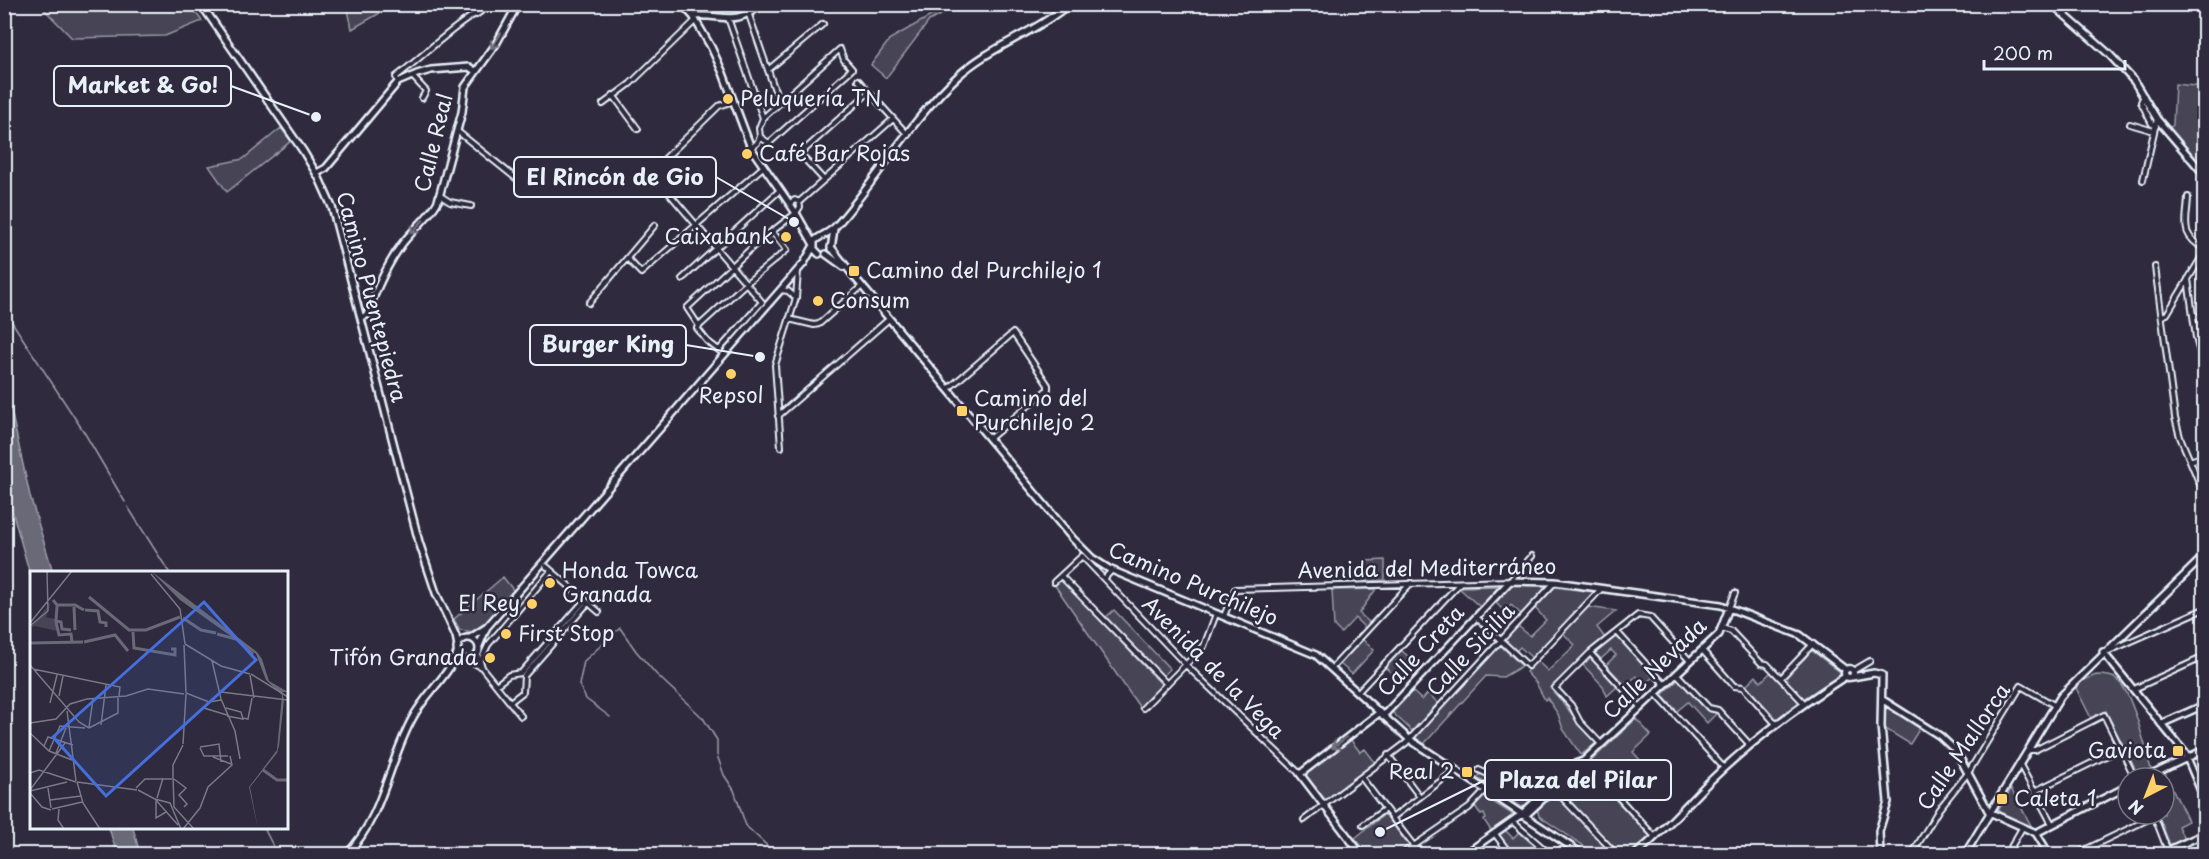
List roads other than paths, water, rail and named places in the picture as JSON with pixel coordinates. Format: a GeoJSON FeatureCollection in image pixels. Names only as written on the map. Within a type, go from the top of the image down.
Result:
{"type":"FeatureCollection","features":[{"type":"Feature","properties":{"kind":"street","name":"Camino Puentepiedra"},"geometry":{"type":"LineString","coordinates":[[201,4],[317,173],[332,207],[419,542],[433,584],[452,625],[458,648]]}},
{"type":"Feature","properties":{"kind":"street"},"geometry":{"type":"LineString","coordinates":[[398,82],[396,77],[423,56],[442,36],[491,4]]}},
{"type":"Feature","properties":{"kind":"street","name":"Calle Real"},"geometry":{"type":"LineString","coordinates":[[362,317],[367,315],[384,273],[403,242],[435,206],[462,112],[465,87],[496,44],[518,4]]}},
{"type":"Feature","properties":{"kind":"street"},"geometry":{"type":"LineString","coordinates":[[682,4],[694,18],[723,73],[751,148],[808,230],[819,254]]}},
{"type":"Feature","properties":{"kind":"street"},"geometry":{"type":"LineString","coordinates":[[603,104],[638,76],[694,18],[706,15],[728,18],[749,15],[763,4]]}},
{"type":"Feature","properties":{"kind":"street"},"geometry":{"type":"LineString","coordinates":[[804,263],[813,245],[835,228],[943,92],[970,66],[997,48],[1040,25],[1069,4]]}},
{"type":"Feature","properties":{"kind":"street"},"geometry":{"type":"LineString","coordinates":[[2052,4],[2109,54],[2134,81],[2156,122],[2205,174]]}},
{"type":"Feature","properties":{"kind":"street"},"geometry":{"type":"LineString","coordinates":[[473,5],[470,7],[475,14]]}},
{"type":"Feature","properties":{"kind":"street"},"geometry":{"type":"LineString","coordinates":[[749,15],[779,102]]}},
{"type":"Feature","properties":{"kind":"street"},"geometry":{"type":"LineString","coordinates":[[728,18],[763,118]]}},
{"type":"Feature","properties":{"kind":"street"},"geometry":{"type":"LineString","coordinates":[[768,70],[823,24]]}},
{"type":"Feature","properties":{"kind":"street"},"geometry":{"type":"LineString","coordinates":[[751,148],[760,137],[759,128],[763,118],[840,49],[844,60],[852,69],[769,143],[760,137]]}},
{"type":"Feature","properties":{"kind":"street"},"geometry":{"type":"LineString","coordinates":[[317,173],[326,168],[398,82],[431,70],[469,67],[475,71]]}},
{"type":"Feature","properties":{"kind":"street"},"geometry":{"type":"LineString","coordinates":[[412,76],[426,91],[422,98]]}},
{"type":"Feature","properties":{"kind":"street"},"geometry":{"type":"LineString","coordinates":[[858,80],[908,135]]}},
{"type":"Feature","properties":{"kind":"street"},"geometry":{"type":"LineString","coordinates":[[824,180],[800,154],[868,93]]}},
{"type":"Feature","properties":{"kind":"street"},"geometry":{"type":"LineString","coordinates":[[614,95],[638,129]]}},
{"type":"Feature","properties":{"kind":"street"},"geometry":{"type":"LineString","coordinates":[[719,350],[762,302],[651,172],[719,106],[732,100]]}},
{"type":"Feature","properties":{"kind":"street"},"geometry":{"type":"LineString","coordinates":[[799,202],[893,119]]}},
{"type":"Feature","properties":{"kind":"street"},"geometry":{"type":"LineString","coordinates":[[2142,180],[2156,122]]}},
{"type":"Feature","properties":{"kind":"street"},"geometry":{"type":"LineString","coordinates":[[2130,124],[2154,131]]}},
{"type":"Feature","properties":{"kind":"street"},"geometry":{"type":"LineString","coordinates":[[456,131],[518,180]]}},
{"type":"Feature","properties":{"kind":"street"},"geometry":{"type":"LineString","coordinates":[[627,258],[641,273],[763,167]]}},
{"type":"Feature","properties":{"kind":"street"},"geometry":{"type":"LineString","coordinates":[[682,279],[780,190]]}},
{"type":"Feature","properties":{"kind":"street"},"geometry":{"type":"LineString","coordinates":[[440,195],[450,202],[471,206]]}},
{"type":"Feature","properties":{"kind":"street"},"geometry":{"type":"LineString","coordinates":[[2162,316],[2167,315],[2205,251],[2187,235],[2188,197]]}},
{"type":"Feature","properties":{"kind":"street"},"geometry":{"type":"LineString","coordinates":[[790,203],[795,200],[799,202]]}},
{"type":"Feature","properties":{"kind":"street"},"geometry":{"type":"LineString","coordinates":[[724,355],[707,341],[687,308],[772,231],[796,213],[800,207],[799,202]]}},
{"type":"Feature","properties":{"kind":"street"},"geometry":{"type":"LineString","coordinates":[[589,303],[655,225]]}},
{"type":"Feature","properties":{"kind":"street"},"geometry":{"type":"LineString","coordinates":[[448,672],[462,640],[487,627],[798,269],[819,254],[826,254],[835,228]]}},
{"type":"Feature","properties":{"kind":"street"},"geometry":{"type":"LineString","coordinates":[[808,230],[831,245]]}},
{"type":"Feature","properties":{"kind":"street"},"geometry":{"type":"LineString","coordinates":[[698,327],[746,283],[787,250],[772,231]]}},
{"type":"Feature","properties":{"kind":"street","name":"Camino Purchilejo"},"geometry":{"type":"LineString","coordinates":[[831,245],[889,319],[1093,563],[1316,655],[1409,739],[1522,814]]}},
{"type":"Feature","properties":{"kind":"street","name":"Camino Purchilejo"},"geometry":{"type":"LineString","coordinates":[[826,254],[852,274]]}},
{"type":"Feature","properties":{"kind":"street"},"geometry":{"type":"LineString","coordinates":[[2155,267],[2173,410],[2180,436],[2205,494]]}},
{"type":"Feature","properties":{"kind":"street"},"geometry":{"type":"LineString","coordinates":[[781,447],[775,365],[796,298],[798,269]]}},
{"type":"Feature","properties":{"kind":"street"},"geometry":{"type":"LineString","coordinates":[[2188,279],[2196,338],[2205,368]]}},
{"type":"Feature","properties":{"kind":"street"},"geometry":{"type":"LineString","coordinates":[[789,319],[814,325],[819,324],[862,286]]}},
{"type":"Feature","properties":{"kind":"street"},"geometry":{"type":"LineString","coordinates":[[780,290],[788,291],[796,298]]}},
{"type":"Feature","properties":{"kind":"street"},"geometry":{"type":"LineString","coordinates":[[2193,314],[2205,321]]}},
{"type":"Feature","properties":{"kind":"street"},"geometry":{"type":"LineString","coordinates":[[778,416],[889,319]]}},
{"type":"Feature","properties":{"kind":"street"},"geometry":{"type":"LineString","coordinates":[[2196,338],[2205,326]]}},
{"type":"Feature","properties":{"kind":"street"},"geometry":{"type":"LineString","coordinates":[[948,389],[1013,333],[1047,382],[1048,389],[990,439]]}},
{"type":"Feature","properties":{"kind":"street"},"geometry":{"type":"LineString","coordinates":[[728,339],[734,344]]}},
{"type":"Feature","properties":{"kind":"street"},"geometry":{"type":"LineString","coordinates":[[2190,460],[2205,456]]}},
{"type":"Feature","properties":{"kind":"street"},"geometry":{"type":"LineString","coordinates":[[1054,582],[1084,554]]}},
{"type":"Feature","properties":{"kind":"street","name":"Calle Creta"},"geometry":{"type":"LineString","coordinates":[[1300,774],[1381,714],[1532,556]]}},
{"type":"Feature","properties":{"kind":"street"},"geometry":{"type":"LineString","coordinates":[[1965,855],[2055,705],[2077,678],[2103,652],[2205,556]]}},
{"type":"Feature","properties":{"kind":"street","name":"Avenida de la Vega"},"geometry":{"type":"LineString","coordinates":[[1093,563],[1104,579],[1186,664],[1300,774]]}},
{"type":"Feature","properties":{"kind":"street"},"geometry":{"type":"LineString","coordinates":[[546,566],[599,612]]}},
{"type":"Feature","properties":{"kind":"street"},"geometry":{"type":"LineString","coordinates":[[480,662],[488,645],[551,571]]}},
{"type":"Feature","properties":{"kind":"street"},"geometry":{"type":"LineString","coordinates":[[1104,579],[1108,571]]}},
{"type":"Feature","properties":{"kind":"street"},"geometry":{"type":"LineString","coordinates":[[1061,576],[1167,684]]}},
{"type":"Feature","properties":{"kind":"street"},"geometry":{"type":"LineString","coordinates":[[1358,693],[1461,582]]}},
{"type":"Feature","properties":{"kind":"street","name":"Avenida del Mediterráneo"},"geometry":{"type":"LineString","coordinates":[[1224,616],[1235,589],[1411,583],[1555,582],[1721,605],[1800,635],[1849,673]]}},
{"type":"Feature","properties":{"kind":"street","name":"Calle Sicilia"},"geometry":{"type":"LineString","coordinates":[[1304,820],[1409,739],[1555,582]]}},
{"type":"Feature","properties":{"kind":"street"},"geometry":{"type":"LineString","coordinates":[[1332,668],[1411,583]]}},
{"type":"Feature","properties":{"kind":"street"},"geometry":{"type":"LineString","coordinates":[[1476,617],[1528,666],[1601,589]]}},
{"type":"Feature","properties":{"kind":"street","name":"Calle Nevada"},"geometry":{"type":"LineString","coordinates":[[1560,780],[1719,634],[1735,593]]}},
{"type":"Feature","properties":{"kind":"street"},"geometry":{"type":"LineString","coordinates":[[496,685],[509,675],[521,673],[587,602]]}},
{"type":"Feature","properties":{"kind":"street"},"geometry":{"type":"LineString","coordinates":[[510,702],[523,692],[524,676],[587,602]]}},
{"type":"Feature","properties":{"kind":"street"},"geometry":{"type":"LineString","coordinates":[[2103,652],[2205,609]]}},
{"type":"Feature","properties":{"kind":"street"},"geometry":{"type":"LineString","coordinates":[[1143,708],[1204,646],[1216,613]]}},
{"type":"Feature","properties":{"kind":"street"},"geometry":{"type":"LineString","coordinates":[[1601,744],[1580,722],[1571,705],[1555,688],[1590,653],[1638,615],[1650,617],[1690,661]]}},
{"type":"Feature","properties":{"kind":"street","name":"Camino Puentepiedra"},"geometry":{"type":"LineString","coordinates":[[452,625],[469,638]]}},
{"type":"Feature","properties":{"kind":"street"},"geometry":{"type":"LineString","coordinates":[[487,627],[477,656],[483,669],[521,716]]}},
{"type":"Feature","properties":{"kind":"street"},"geometry":{"type":"LineString","coordinates":[[1722,628],[1731,631],[1804,703]]}},
{"type":"Feature","properties":{"kind":"street"},"geometry":{"type":"LineString","coordinates":[[1617,632],[1665,685]]}},
{"type":"Feature","properties":{"kind":"street"},"geometry":{"type":"LineString","coordinates":[[469,638],[476,640],[479,646]]}},
{"type":"Feature","properties":{"kind":"street"},"geometry":{"type":"LineString","coordinates":[[1781,678],[1813,644]]}},
{"type":"Feature","properties":{"kind":"street"},"geometry":{"type":"LineString","coordinates":[[458,648],[461,656],[483,669]]}},
{"type":"Feature","properties":{"kind":"street"},"geometry":{"type":"LineString","coordinates":[[1702,650],[1734,686],[1743,687],[1776,724]]}},
{"type":"Feature","properties":{"kind":"street"},"geometry":{"type":"LineString","coordinates":[[2103,652],[2187,758],[2204,794]]}},
{"type":"Feature","properties":{"kind":"street"},"geometry":{"type":"LineString","coordinates":[[1590,653],[1641,708]]}},
{"type":"Feature","properties":{"kind":"street"},"geometry":{"type":"LineString","coordinates":[[347,855],[368,827],[412,718],[425,698],[448,672],[477,656]]}},
{"type":"Feature","properties":{"kind":"street"},"geometry":{"type":"LineString","coordinates":[[2134,689],[2205,657]]}},
{"type":"Feature","properties":{"kind":"street"},"geometry":{"type":"LineString","coordinates":[[1636,855],[1750,745],[1804,703],[1870,661]]}},
{"type":"Feature","properties":{"kind":"street"},"geometry":{"type":"LineString","coordinates":[[1849,673],[1882,675],[1881,726],[1887,802],[1879,831],[1880,855]]}},
{"type":"Feature","properties":{"kind":"street"},"geometry":{"type":"LineString","coordinates":[[1677,674],[1709,708],[1718,710],[1750,745]]}},
{"type":"Feature","properties":{"kind":"street","name":"Calle Mallorca"},"geometry":{"type":"LineString","coordinates":[[1912,855],[1939,809],[1968,773],[2021,686],[2055,705]]}},
{"type":"Feature","properties":{"kind":"street"},"geometry":{"type":"LineString","coordinates":[[1656,694],[1724,768]]}},
{"type":"Feature","properties":{"kind":"street"},"geometry":{"type":"LineString","coordinates":[[1882,700],[1940,736],[1956,751],[1989,812],[2036,833],[2049,855]]}},
{"type":"Feature","properties":{"kind":"street"},"geometry":{"type":"LineString","coordinates":[[2162,724],[2205,705]]}},
{"type":"Feature","properties":{"kind":"street"},"geometry":{"type":"LineString","coordinates":[[2027,750],[2035,750],[2104,715],[2129,766]]}},
{"type":"Feature","properties":{"kind":"street"},"geometry":{"type":"LineString","coordinates":[[2035,791],[2121,748]]}},
{"type":"Feature","properties":{"kind":"street"},"geometry":{"type":"LineString","coordinates":[[2170,766],[2205,750]]}},
{"type":"Feature","properties":{"kind":"street"},"geometry":{"type":"LineString","coordinates":[[1388,756],[1420,797]]}},
{"type":"Feature","properties":{"kind":"street"},"geometry":{"type":"LineString","coordinates":[[1584,760],[1655,837]]}},
{"type":"Feature","properties":{"kind":"street"},"geometry":{"type":"LineString","coordinates":[[2019,763],[2052,824]]}},
{"type":"Feature","properties":{"kind":"street"},"geometry":{"type":"LineString","coordinates":[[1479,770],[1536,797],[1538,801]]}},
{"type":"Feature","properties":{"kind":"street"},"geometry":{"type":"LineString","coordinates":[[1392,818],[1454,771]]}},
{"type":"Feature","properties":{"kind":"street"},"geometry":{"type":"LineString","coordinates":[[1300,774],[1361,855]]}},
{"type":"Feature","properties":{"kind":"street"},"geometry":{"type":"LineString","coordinates":[[1360,777],[1420,855]]}},
{"type":"Feature","properties":{"kind":"street"},"geometry":{"type":"LineString","coordinates":[[1466,855],[1513,822],[1554,789],[1560,780]]}},
{"type":"Feature","properties":{"kind":"street"},"geometry":{"type":"LineString","coordinates":[[1538,801],[1560,780]]}},
{"type":"Feature","properties":{"kind":"street"},"geometry":{"type":"LineString","coordinates":[[1554,789],[1616,855]]}},
{"type":"Feature","properties":{"kind":"street"},"geometry":{"type":"LineString","coordinates":[[1402,855],[1468,808],[1485,791]]}},
{"type":"Feature","properties":{"kind":"street"},"geometry":{"type":"LineString","coordinates":[[2036,833],[2116,792]]}},
{"type":"Feature","properties":{"kind":"street"},"geometry":{"type":"LineString","coordinates":[[1363,825],[1385,809]]}},
{"type":"Feature","properties":{"kind":"street"},"geometry":{"type":"LineString","coordinates":[[1522,814],[1582,855]]}},
{"type":"Feature","properties":{"kind":"street"},"geometry":{"type":"LineString","coordinates":[[1513,822],[1550,855]]}},
{"type":"Feature","properties":{"kind":"street"},"geometry":{"type":"LineString","coordinates":[[2076,855],[2133,826]]}},
{"type":"Feature","properties":{"kind":"street"},"geometry":{"type":"LineString","coordinates":[[2158,826],[2168,850]]}},
{"type":"Feature","properties":{"kind":"street"},"geometry":{"type":"LineString","coordinates":[[2007,855],[2022,828]]}},
{"type":"Feature","properties":{"kind":"street"},"geometry":{"type":"LineString","coordinates":[[1495,834],[1510,855]]}},
{"type":"Feature","properties":{"kind":"street"},"geometry":{"type":"LineString","coordinates":[[2160,855],[2205,834]]}},
{"type":"Feature","properties":{"kind":"water"},"geometry":{"type":"Polygon","coordinates":[[[4,379],[30,496],[53,571],[30,571],[30,574],[5,485],[4,379]]]}},
{"type":"Feature","properties":{"kind":"water"},"geometry":{"type":"Polygon","coordinates":[[[109,829],[133,829],[140,854],[117,854],[109,829]]]}},
{"type":"Feature","properties":{"kind":"waterway"},"geometry":{"type":"LineString","coordinates":[[4,305],[8,316],[84,432],[125,502]]}},
{"type":"Feature","properties":{"kind":"waterway"},"geometry":{"type":"LineString","coordinates":[[128,507],[168,571]]}},
{"type":"Feature","properties":{"kind":"waterway"},"geometry":{"type":"LineString","coordinates":[[610,717],[586,699],[579,685],[584,661],[620,628],[656,674],[703,718],[717,740],[717,755],[724,775],[734,790],[746,826],[776,854]]}},
{"type":"Feature","properties":{"kind":"waterway"},"geometry":{"type":"LineString","coordinates":[[264,829],[277,854]]}},
{"type":"Feature","properties":{"kind":"place","name":"Peluquería TN"},"geometry":{"type":"Point","coordinates":[728,99]}},
{"type":"Feature","properties":{"kind":"place","name":"Market & Go!"},"geometry":{"type":"Point","coordinates":[316,117]}},
{"type":"Feature","properties":{"kind":"place","name":"Café Bar Rojas"},"geometry":{"type":"Point","coordinates":[747,154]}},
{"type":"Feature","properties":{"kind":"place","name":"El Rincón de Gio"},"geometry":{"type":"Point","coordinates":[794,222]}},
{"type":"Feature","properties":{"kind":"place","name":"Caixabank"},"geometry":{"type":"Point","coordinates":[786,237]}},
{"type":"Feature","properties":{"kind":"place","name":"Camino del Purchilejo 1"},"geometry":{"type":"Point","coordinates":[854,271]}},
{"type":"Feature","properties":{"kind":"place","name":"Consum"},"geometry":{"type":"Point","coordinates":[818,301]}},
{"type":"Feature","properties":{"kind":"place","name":"Burger King"},"geometry":{"type":"Point","coordinates":[760,357]}},
{"type":"Feature","properties":{"kind":"place","name":"Repsol"},"geometry":{"type":"Point","coordinates":[731,374]}},
{"type":"Feature","properties":{"kind":"place","name":"Camino del Purchilejo 2"},"geometry":{"type":"Point","coordinates":[962,411]}},
{"type":"Feature","properties":{"kind":"place","name":"Honda Towca Granada"},"geometry":{"type":"Point","coordinates":[550,583]}},
{"type":"Feature","properties":{"kind":"place","name":"El Rey"},"geometry":{"type":"Point","coordinates":[532,604]}},
{"type":"Feature","properties":{"kind":"place","name":"First Stop"},"geometry":{"type":"Point","coordinates":[506,634]}},
{"type":"Feature","properties":{"kind":"place","name":"Tifón Granada"},"geometry":{"type":"Point","coordinates":[490,658]}},
{"type":"Feature","properties":{"kind":"place","name":"Gaviota"},"geometry":{"type":"Point","coordinates":[2178,751]}},
{"type":"Feature","properties":{"kind":"place","name":"Real 2"},"geometry":{"type":"Point","coordinates":[1467,772]}},
{"type":"Feature","properties":{"kind":"place","name":"Caleta 1"},"geometry":{"type":"Point","coordinates":[2002,799]}},
{"type":"Feature","properties":{"kind":"place","name":"Plaza del Pilar"},"geometry":{"type":"Point","coordinates":[1380,832]}}]}
